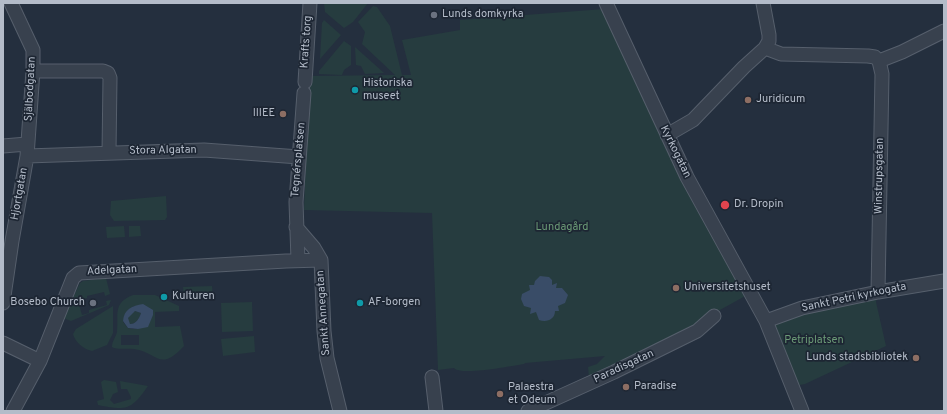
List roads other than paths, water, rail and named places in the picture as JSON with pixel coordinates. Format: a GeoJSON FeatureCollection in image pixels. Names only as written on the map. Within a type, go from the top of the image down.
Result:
{"type":"FeatureCollection","features":[{"type":"Feature","properties":{"kind":"street","name":"Själbodgatan"},"geometry":{"type":"LineString","coordinates":[[11,3],[33,50],[33,71],[27,150]]}},
{"type":"Feature","properties":{"kind":"street","name":"Krafts torg"},"geometry":{"type":"LineString","coordinates":[[304,87],[310,3]]}},
{"type":"Feature","properties":{"kind":"street","name":"Kyrkogatan"},"geometry":{"type":"LineString","coordinates":[[606,3],[700,203],[766,321],[802,411]]}},
{"type":"Feature","properties":{"kind":"street"},"geometry":{"type":"LineString","coordinates":[[667,135],[692,120],[744,67],[765,48],[769,41],[769,35],[763,3]]}},
{"type":"Feature","properties":{"kind":"street"},"geometry":{"type":"LineString","coordinates":[[765,48],[781,54],[868,56],[879,61],[902,52],[944,30]]}},
{"type":"Feature","properties":{"kind":"street","name":"Winstrupsgatan"},"geometry":{"type":"LineString","coordinates":[[878,292],[882,81],[879,61]]}},
{"type":"Feature","properties":{"kind":"street"},"geometry":{"type":"LineString","coordinates":[[33,71],[103,70],[108,73],[110,78],[109,152]]}},
{"type":"Feature","properties":{"kind":"street","name":"Tegnérsplatsen"},"geometry":{"type":"LineString","coordinates":[[298,260],[296,227],[304,87]]}},
{"type":"Feature","properties":{"kind":"street","name":"Stora Algatan"},"geometry":{"type":"LineString","coordinates":[[3,146],[27,150],[109,152],[204,150],[299,157]]}},
{"type":"Feature","properties":{"kind":"street","name":"Hjortgatan"},"geometry":{"type":"LineString","coordinates":[[3,303],[27,150]]}},
{"type":"Feature","properties":{"kind":"street"},"geometry":{"type":"LineString","coordinates":[[296,227],[314,248],[321,260]]}},
{"type":"Feature","properties":{"kind":"street"},"geometry":{"type":"LineString","coordinates":[[298,260],[321,260]]}},
{"type":"Feature","properties":{"kind":"street","name":"Adelgatan"},"geometry":{"type":"LineString","coordinates":[[13,411],[40,361],[74,278],[79,273],[298,260]]}},
{"type":"Feature","properties":{"kind":"street","name":"Sankt Annegatan"},"geometry":{"type":"LineString","coordinates":[[321,260],[326,351],[334,391],[340,411]]}},
{"type":"Feature","properties":{"kind":"street","name":"Sankt Petri kyrkogata"},"geometry":{"type":"LineString","coordinates":[[766,321],[802,308],[878,292],[944,281]]}},
{"type":"Feature","properties":{"kind":"street","name":"Paradisgatan"},"geometry":{"type":"LineString","coordinates":[[528,411],[614,372],[697,331],[714,316]]}},
{"type":"Feature","properties":{"kind":"street"},"geometry":{"type":"LineString","coordinates":[[3,343],[40,361]]}},
{"type":"Feature","properties":{"kind":"street"},"geometry":{"type":"LineString","coordinates":[[432,377],[436,411]]}},
{"type":"Feature","properties":{"kind":"water"},"geometry":{"type":"Polygon","coordinates":[[[540,276],[549,277],[552,280],[552,285],[557,283],[556,288],[562,288],[568,295],[565,303],[558,306],[559,311],[555,311],[554,316],[548,321],[539,320],[536,312],[530,314],[531,308],[524,306],[521,299],[522,294],[530,290],[529,285],[534,285],[535,281],[540,276]]]}},
{"type":"Feature","properties":{"kind":"water"},"geometry":{"type":"Polygon","coordinates":[[[143,304],[153,310],[153,315],[148,327],[138,329],[128,328],[123,321],[125,314],[132,307],[143,304]],[[135,311],[128,318],[130,324],[137,321],[141,313],[135,311]]]}},
{"type":"Feature","properties":{"kind":"place","name":"Lunds domkyrka"},"geometry":{"type":"Point","coordinates":[434,15]}},
{"type":"Feature","properties":{"kind":"place","name":"Historiska museet"},"geometry":{"type":"Point","coordinates":[355,90]}},
{"type":"Feature","properties":{"kind":"place","name":"Juridicum"},"geometry":{"type":"Point","coordinates":[748,100]}},
{"type":"Feature","properties":{"kind":"place","name":"IIIEE"},"geometry":{"type":"Point","coordinates":[283,114]}},
{"type":"Feature","properties":{"kind":"place","name":"Dr. Dropin"},"geometry":{"type":"Point","coordinates":[725,205]}},
{"type":"Feature","properties":{"kind":"place","name":"Universitetshuset"},"geometry":{"type":"Point","coordinates":[676,288]}},
{"type":"Feature","properties":{"kind":"place","name":"Kulturen"},"geometry":{"type":"Point","coordinates":[164,297]}},
{"type":"Feature","properties":{"kind":"place","name":"Bosebo Church"},"geometry":{"type":"Point","coordinates":[93,303]}},
{"type":"Feature","properties":{"kind":"place","name":"AF-borgen"},"geometry":{"type":"Point","coordinates":[360,303]}},
{"type":"Feature","properties":{"kind":"place","name":"Lunds stadsbibliotek"},"geometry":{"type":"Point","coordinates":[916,358]}},
{"type":"Feature","properties":{"kind":"place","name":"Paradise"},"geometry":{"type":"Point","coordinates":[626,387]}},
{"type":"Feature","properties":{"kind":"place","name":"Palaestra et Odeum"},"geometry":{"type":"Point","coordinates":[500,394]}},
{"type":"Feature","properties":{"kind":"park label","name":"Lundagård"},"geometry":{"type":"Point","coordinates":[562,228]}},
{"type":"Feature","properties":{"kind":"park label","name":"Petriplatsen"},"geometry":{"type":"Point","coordinates":[814,341]}}]}
